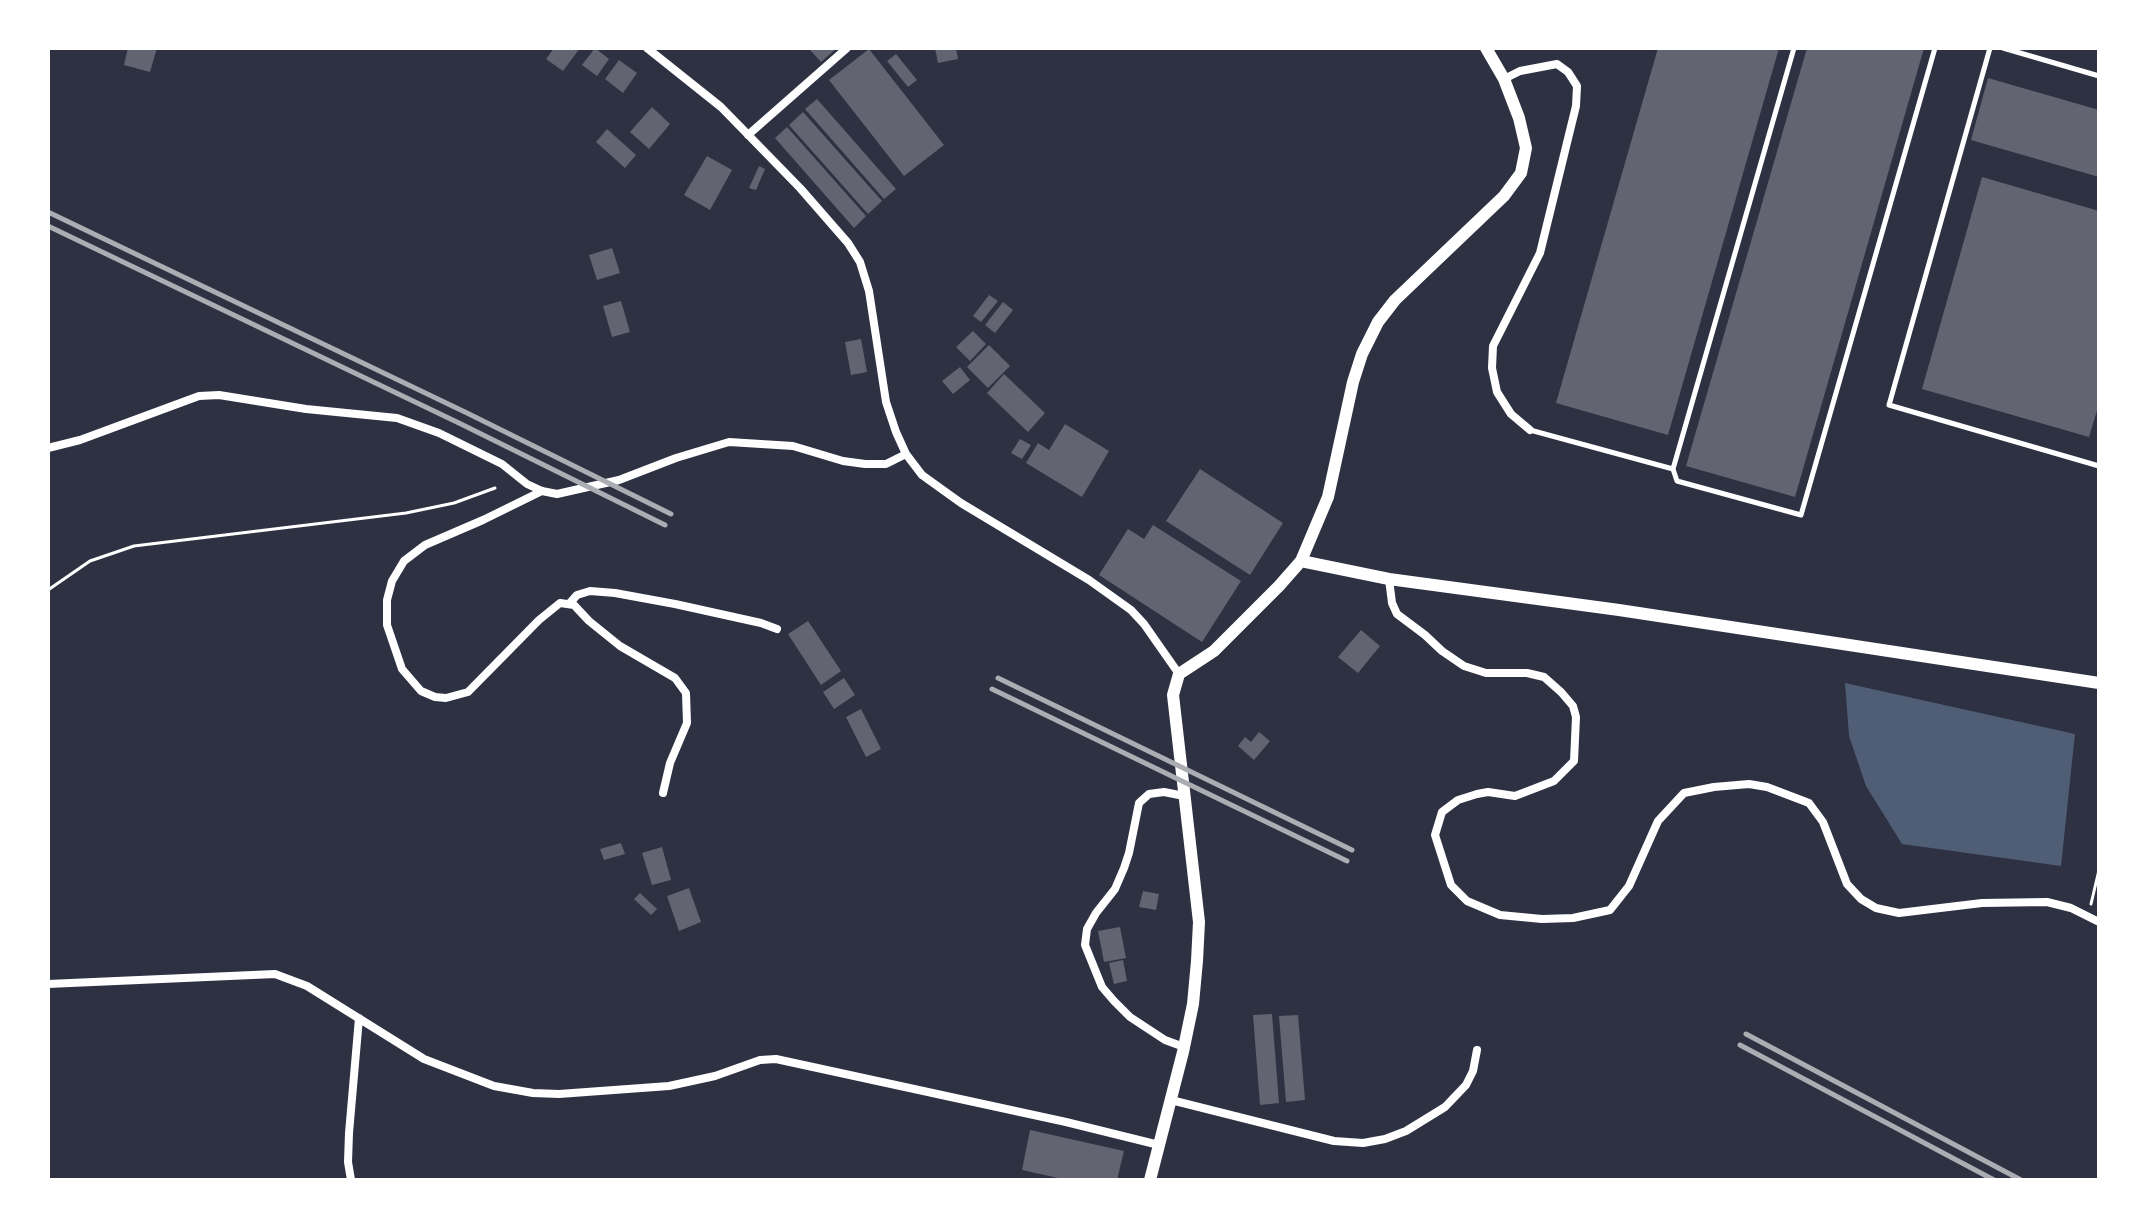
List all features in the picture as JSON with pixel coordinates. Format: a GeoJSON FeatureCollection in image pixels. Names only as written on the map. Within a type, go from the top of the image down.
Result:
{"type":"FeatureCollection","features":[{"type":"Feature","properties":{"kind":"street"},"geometry":{"type":"LineString","coordinates":[[647,48],[721,107],[833,224],[860,262],[869,291],[886,402],[906,454],[922,475],[1089,580],[1131,610],[1179,674]]}},
{"type":"Feature","properties":{"kind":"street"},"geometry":{"type":"LineString","coordinates":[[748,135],[847,48]]}},
{"type":"Feature","properties":{"kind":"street"},"geometry":{"type":"LineString","coordinates":[[1150,1180],[1193,1004],[1199,922],[1173,695],[1179,674],[1214,651],[1301,561],[1328,497],[1353,382],[1362,354],[1378,322],[1395,300],[1504,196],[1521,173],[1526,148],[1519,118],[1504,79],[1486,48]]}},
{"type":"Feature","properties":{"kind":"street"},"geometry":{"type":"LineString","coordinates":[[1504,79],[1520,71],[1557,64],[1568,72],[1577,86],[1576,106],[1540,253],[1493,346],[1492,368],[1497,392],[1511,414],[1530,430]]}},
{"type":"Feature","properties":{"kind":"street"},"geometry":{"type":"LineString","coordinates":[[48,448],[103,432],[199,396],[219,395],[306,409],[397,418],[439,433],[502,464],[527,484],[557,494],[619,480],[729,442],[793,446],[843,461],[865,464],[886,464],[906,454]]}},
{"type":"Feature","properties":{"kind":"street"},"geometry":{"type":"LineString","coordinates":[[542,491],[425,545],[404,561],[392,581],[387,600],[387,625],[402,669],[421,691],[446,698],[468,692],[539,620],[560,603],[574,605],[620,646],[675,678],[686,693],[687,723],[670,763],[663,793]]}},
{"type":"Feature","properties":{"kind":"street"},"geometry":{"type":"LineString","coordinates":[[1301,561],[1389,579],[1619,610],[2099,683]]}},
{"type":"Feature","properties":{"kind":"street"},"geometry":{"type":"LineString","coordinates":[[1389,579],[1392,603],[1397,614],[1442,651],[1464,666],[1486,673],[1527,673],[1544,677],[1573,706],[1576,717],[1574,761],[1554,781],[1515,796],[1488,792],[1477,794],[1458,800],[1442,812],[1435,835],[1451,885],[1467,901],[1500,915],[1542,919],[1573,918],[1610,910],[1629,886],[1658,821],[1684,793],[1749,784],[1767,787],[1809,803],[1823,822],[1847,884],[1861,899],[1876,908],[1899,913],[1982,903],[2047,902],[2071,908],[2099,922]]}},
{"type":"Feature","properties":{"kind":"street"},"geometry":{"type":"LineString","coordinates":[[569,604],[577,595],[590,591],[615,593],[777,629]]}},
{"type":"Feature","properties":{"kind":"street"},"geometry":{"type":"LineString","coordinates":[[1184,796],[1164,792],[1149,794],[1139,803],[1124,868],[1115,889],[1087,929],[1085,945],[1102,987],[1114,1001],[1130,1017],[1165,1040],[1184,1047]]}},
{"type":"Feature","properties":{"kind":"street"},"geometry":{"type":"LineString","coordinates":[[48,984],[275,974],[307,986],[424,1059],[494,1086],[559,1094],[669,1086],[715,1076],[760,1060],[776,1059],[1159,1145]]}},
{"type":"Feature","properties":{"kind":"street"},"geometry":{"type":"LineString","coordinates":[[351,1180],[349,1133],[359,1018]]}},
{"type":"Feature","properties":{"kind":"street"},"geometry":{"type":"LineString","coordinates":[[1171,1100],[1306,1135],[1363,1143],[1406,1131],[1445,1107],[1466,1085],[1473,1071],[1477,1050]]}},
{"type":"Feature","properties":{"kind":"lane"},"geometry":{"type":"LineString","coordinates":[[1794,48],[1673,469],[1677,481],[1801,515],[1935,48]]}},
{"type":"Feature","properties":{"kind":"lane"},"geometry":{"type":"LineString","coordinates":[[1990,48],[1889,405],[2099,466]]}},
{"type":"Feature","properties":{"kind":"lane"},"geometry":{"type":"LineString","coordinates":[[2003,48],[2099,76]]}},
{"type":"Feature","properties":{"kind":"lane"},"geometry":{"type":"LineString","coordinates":[[1530,430],[1673,469]]}},
{"type":"Feature","properties":{"kind":"path"},"geometry":{"type":"LineString","coordinates":[[48,590],[90,561],[134,546],[406,513],[454,503],[495,488]]}},
{"type":"Feature","properties":{"kind":"path"},"geometry":{"type":"LineString","coordinates":[[2089,916],[2099,870]]}},
{"type":"Feature","properties":{"kind":"water"},"geometry":{"type":"Polygon","coordinates":[[[1845,683],[2075,734],[2061,866],[1902,844],[1866,786],[1849,736],[1845,683]]]}},
{"type":"Feature","properties":{"kind":"building"},"geometry":{"type":"Polygon","coordinates":[[[128,48],[157,48],[150,72],[124,65],[128,48]]]}},
{"type":"Feature","properties":{"kind":"building"},"geometry":{"type":"Polygon","coordinates":[[[554,48],[580,48],[563,71],[546,59],[554,48]]]}},
{"type":"Feature","properties":{"kind":"building"},"geometry":{"type":"Polygon","coordinates":[[[595,48],[609,59],[597,76],[582,65],[595,48]]]}},
{"type":"Feature","properties":{"kind":"building"},"geometry":{"type":"Polygon","coordinates":[[[837,48],[821,62],[810,50],[837,48]]]}},
{"type":"Feature","properties":{"kind":"building"},"geometry":{"type":"Polygon","coordinates":[[[935,48],[956,48],[958,59],[938,63],[935,48]]]}},
{"type":"Feature","properties":{"kind":"building"},"geometry":{"type":"Polygon","coordinates":[[[1658,48],[1779,48],[1668,435],[1556,403],[1658,48]]]}},
{"type":"Feature","properties":{"kind":"building"},"geometry":{"type":"Polygon","coordinates":[[[1807,48],[1924,48],[1795,497],[1686,466],[1807,48]]]}},
{"type":"Feature","properties":{"kind":"building"},"geometry":{"type":"Polygon","coordinates":[[[869,49],[944,145],[904,176],[829,80],[869,49]]]}},
{"type":"Feature","properties":{"kind":"building"},"geometry":{"type":"Polygon","coordinates":[[[896,54],[917,80],[908,87],[887,61],[896,54]]]}},
{"type":"Feature","properties":{"kind":"building"},"geometry":{"type":"Polygon","coordinates":[[[619,60],[637,73],[623,93],[605,79],[619,60]]]}},
{"type":"Feature","properties":{"kind":"building"},"geometry":{"type":"Polygon","coordinates":[[[1988,78],[2099,110],[2099,177],[1971,140],[1988,78]]]}},
{"type":"Feature","properties":{"kind":"building"},"geometry":{"type":"Polygon","coordinates":[[[817,99],[896,189],[884,199],[805,109],[817,99]]]}},
{"type":"Feature","properties":{"kind":"building"},"geometry":{"type":"Polygon","coordinates":[[[652,107],[670,124],[649,149],[630,132],[652,107]]]}},
{"type":"Feature","properties":{"kind":"building"},"geometry":{"type":"Polygon","coordinates":[[[803,112],[882,201],[868,214],[789,125],[803,112]]]}},
{"type":"Feature","properties":{"kind":"building"},"geometry":{"type":"Polygon","coordinates":[[[787,127],[866,216],[854,228],[775,138],[787,127]]]}},
{"type":"Feature","properties":{"kind":"building"},"geometry":{"type":"Polygon","coordinates":[[[607,129],[636,155],[625,168],[596,142],[607,129]]]}},
{"type":"Feature","properties":{"kind":"building"},"geometry":{"type":"Polygon","coordinates":[[[707,156],[732,170],[710,210],[684,195],[707,156]]]}},
{"type":"Feature","properties":{"kind":"building"},"geometry":{"type":"Polygon","coordinates":[[[759,166],[765,169],[756,190],[749,188],[759,166]]]}},
{"type":"Feature","properties":{"kind":"building"},"geometry":{"type":"Polygon","coordinates":[[[1982,177],[2099,211],[2099,404],[2089,437],[1922,389],[1982,177]]]}},
{"type":"Feature","properties":{"kind":"building"},"geometry":{"type":"Polygon","coordinates":[[[612,248],[620,273],[597,280],[589,255],[612,248]]]}},
{"type":"Feature","properties":{"kind":"building"},"geometry":{"type":"Polygon","coordinates":[[[989,295],[998,301],[981,322],[973,316],[989,295]]]}},
{"type":"Feature","properties":{"kind":"building"},"geometry":{"type":"Polygon","coordinates":[[[621,301],[630,332],[612,337],[603,306],[621,301]]]}},
{"type":"Feature","properties":{"kind":"building"},"geometry":{"type":"Polygon","coordinates":[[[1003,302],[1013,310],[995,333],[985,325],[1003,302]]]}},
{"type":"Feature","properties":{"kind":"building"},"geometry":{"type":"Polygon","coordinates":[[[973,331],[986,344],[970,361],[956,347],[973,331]]]}},
{"type":"Feature","properties":{"kind":"building"},"geometry":{"type":"Polygon","coordinates":[[[861,339],[867,372],[851,375],[845,342],[861,339]]]}},
{"type":"Feature","properties":{"kind":"building"},"geometry":{"type":"Polygon","coordinates":[[[989,345],[1010,366],[988,388],[967,367],[989,345]]]}},
{"type":"Feature","properties":{"kind":"building"},"geometry":{"type":"Polygon","coordinates":[[[960,367],[970,380],[953,394],[942,381],[960,367]]]}},
{"type":"Feature","properties":{"kind":"building"},"geometry":{"type":"Polygon","coordinates":[[[1004,374],[1045,413],[1028,432],[987,393],[1004,374]]]}},
{"type":"Feature","properties":{"kind":"building"},"geometry":{"type":"Polygon","coordinates":[[[1065,424],[1109,451],[1082,497],[1026,463],[1038,443],[1049,450],[1065,424]]]}},
{"type":"Feature","properties":{"kind":"building"},"geometry":{"type":"Polygon","coordinates":[[[1020,439],[1031,445],[1022,459],[1011,453],[1020,439]]]}},
{"type":"Feature","properties":{"kind":"building"},"geometry":{"type":"Polygon","coordinates":[[[1200,469],[1283,523],[1250,575],[1166,521],[1200,469]]]}},
{"type":"Feature","properties":{"kind":"building"},"geometry":{"type":"Polygon","coordinates":[[[1153,525],[1241,581],[1202,642],[1099,575],[1128,529],[1144,539],[1153,525]]]}},
{"type":"Feature","properties":{"kind":"building"},"geometry":{"type":"Polygon","coordinates":[[[808,621],[841,671],[821,685],[788,634],[808,621]]]}},
{"type":"Feature","properties":{"kind":"building"},"geometry":{"type":"Polygon","coordinates":[[[1361,630],[1380,646],[1358,673],[1338,657],[1361,630]]]}},
{"type":"Feature","properties":{"kind":"building"},"geometry":{"type":"Polygon","coordinates":[[[844,678],[855,695],[834,709],[823,692],[844,678]]]}},
{"type":"Feature","properties":{"kind":"building"},"geometry":{"type":"Polygon","coordinates":[[[861,709],[881,749],[866,757],[846,717],[861,709]]]}},
{"type":"Feature","properties":{"kind":"building"},"geometry":{"type":"Polygon","coordinates":[[[1259,732],[1270,741],[1254,760],[1238,746],[1245,737],[1251,742],[1259,732]]]}},
{"type":"Feature","properties":{"kind":"building"},"geometry":{"type":"Polygon","coordinates":[[[621,843],[625,854],[604,860],[600,849],[621,843]]]}},
{"type":"Feature","properties":{"kind":"building"},"geometry":{"type":"Polygon","coordinates":[[[662,847],[671,880],[652,885],[642,853],[662,847]]]}},
{"type":"Feature","properties":{"kind":"building"},"geometry":{"type":"Polygon","coordinates":[[[689,888],[701,922],[679,931],[667,896],[689,888]]]}},
{"type":"Feature","properties":{"kind":"building"},"geometry":{"type":"Polygon","coordinates":[[[1143,891],[1159,894],[1156,910],[1139,907],[1143,891]]]}},
{"type":"Feature","properties":{"kind":"building"},"geometry":{"type":"Polygon","coordinates":[[[640,893],[657,909],[651,915],[634,899],[640,893]]]}},
{"type":"Feature","properties":{"kind":"building"},"geometry":{"type":"Polygon","coordinates":[[[1120,927],[1126,958],[1104,962],[1098,931],[1120,927]]]}},
{"type":"Feature","properties":{"kind":"building"},"geometry":{"type":"Polygon","coordinates":[[[1123,960],[1127,981],[1114,984],[1109,963],[1123,960]]]}},
{"type":"Feature","properties":{"kind":"building"},"geometry":{"type":"Polygon","coordinates":[[[1272,1014],[1279,1103],[1260,1105],[1253,1015],[1272,1014]]]}},
{"type":"Feature","properties":{"kind":"building"},"geometry":{"type":"Polygon","coordinates":[[[1298,1015],[1305,1100],[1286,1102],[1279,1016],[1298,1015]]]}},
{"type":"Feature","properties":{"kind":"building"},"geometry":{"type":"Polygon","coordinates":[[[1030,1130],[1124,1151],[1117,1180],[1067,1180],[1022,1170],[1030,1130]]]}},
{"type":"Feature","properties":{"kind":"railway"},"geometry":{"type":"LineString","coordinates":[[48,212],[671,514]]}},
{"type":"Feature","properties":{"kind":"railway"},"geometry":{"type":"LineString","coordinates":[[48,226],[665,525]]}},
{"type":"Feature","properties":{"kind":"railway"},"geometry":{"type":"LineString","coordinates":[[998,678],[1352,850]]}},
{"type":"Feature","properties":{"kind":"railway"},"geometry":{"type":"LineString","coordinates":[[992,689],[1347,861]]}},
{"type":"Feature","properties":{"kind":"railway"},"geometry":{"type":"LineString","coordinates":[[1746,1034],[2021,1180]]}},
{"type":"Feature","properties":{"kind":"railway"},"geometry":{"type":"LineString","coordinates":[[1740,1045],[1994,1180]]}}]}
